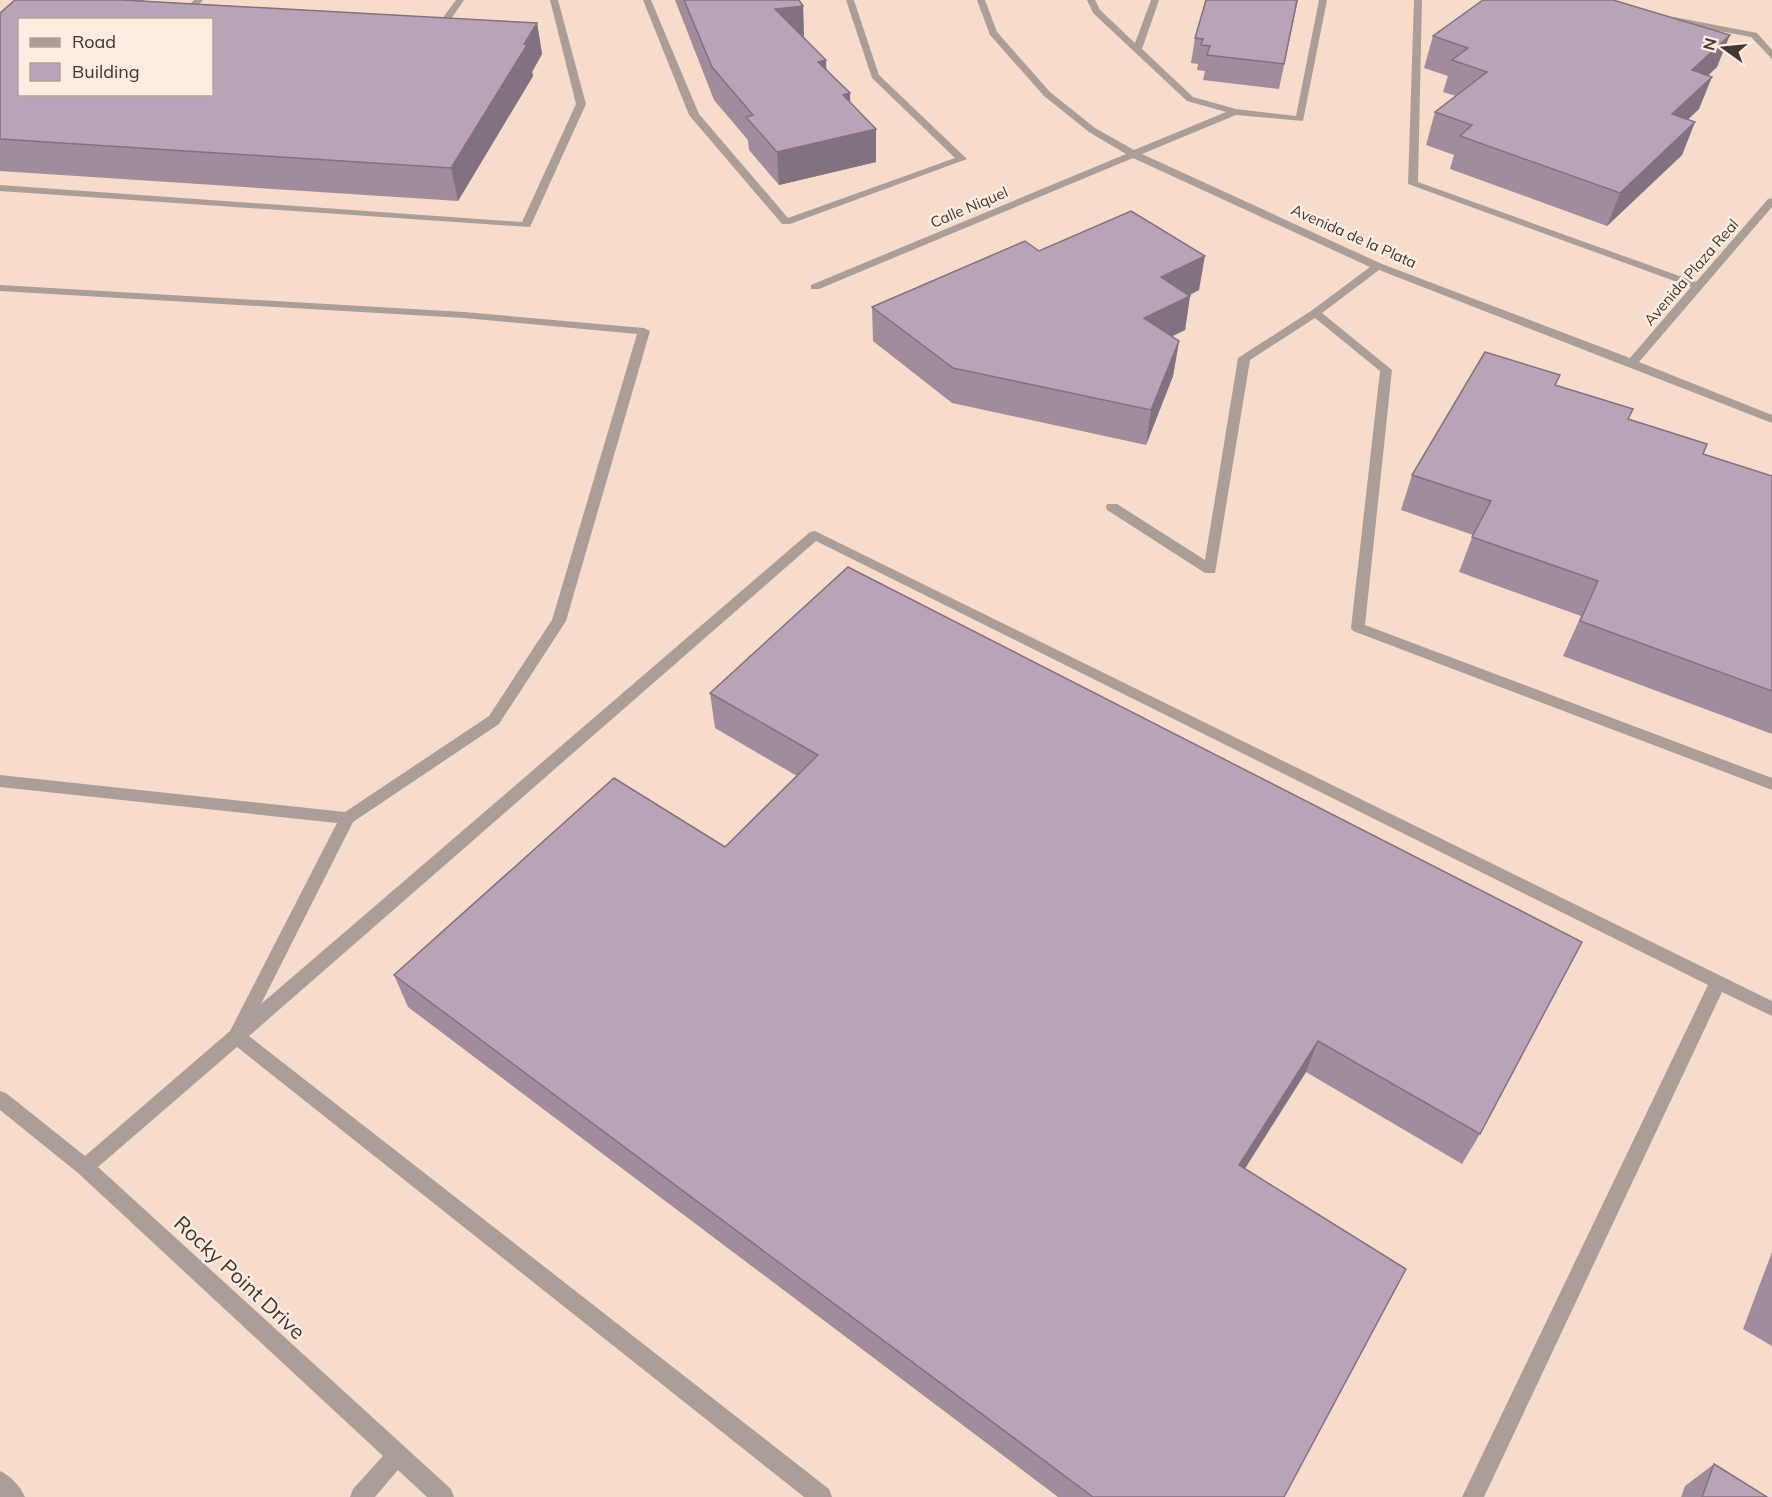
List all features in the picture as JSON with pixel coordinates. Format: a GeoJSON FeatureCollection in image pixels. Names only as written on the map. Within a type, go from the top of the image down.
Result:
{"type":"FeatureCollection","features":[{"type":"Feature","properties":{"kind":"street"},"geometry":{"type":"LineString","coordinates":[[195,16],[184,15],[199,0]]}},
{"type":"Feature","properties":{"kind":"street"},"geometry":{"type":"LineString","coordinates":[[418,26],[441,27],[460,0]]}},
{"type":"Feature","properties":{"kind":"street"},"geometry":{"type":"LineString","coordinates":[[0,188],[526,225],[581,104],[554,0]]}},
{"type":"Feature","properties":{"kind":"street"},"geometry":{"type":"LineString","coordinates":[[647,0],[694,115],[786,222],[962,159],[876,76],[850,0]]}},
{"type":"Feature","properties":{"kind":"street","name":"Avenida de la Plata"},"geometry":{"type":"LineString","coordinates":[[981,0],[993,33],[1047,94],[1092,130],[1135,155],[1378,266],[1772,419]]}},
{"type":"Feature","properties":{"kind":"street"},"geometry":{"type":"LineString","coordinates":[[1091,0],[1096,11],[1190,99],[1235,112],[1300,119],[1323,0]]}},
{"type":"Feature","properties":{"kind":"street"},"geometry":{"type":"LineString","coordinates":[[1137,50],[1155,0]]}},
{"type":"Feature","properties":{"kind":"street"},"geometry":{"type":"LineString","coordinates":[[1418,0],[1413,184],[1698,286]]}},
{"type":"Feature","properties":{"kind":"street"},"geometry":{"type":"LineString","coordinates":[[1664,19],[1754,35],[1772,56]]}},
{"type":"Feature","properties":{"kind":"street","name":"Calle Niquel"},"geometry":{"type":"LineString","coordinates":[[815,287],[1235,112]]}},
{"type":"Feature","properties":{"kind":"street","name":"Avenida Plaza Real"},"geometry":{"type":"LineString","coordinates":[[1632,363],[1772,201]]}},
{"type":"Feature","properties":{"kind":"street"},"geometry":{"type":"LineString","coordinates":[[1112,507],[1210,570],[1244,358],[1315,312],[1378,266]]}},
{"type":"Feature","properties":{"kind":"street"},"geometry":{"type":"LineString","coordinates":[[0,288],[464,315],[644,331],[559,621],[494,720],[347,818],[236,1036]]}},
{"type":"Feature","properties":{"kind":"street"},"geometry":{"type":"LineString","coordinates":[[1315,312],[1386,369],[1358,628],[1772,784]]}},
{"type":"Feature","properties":{"kind":"street"},"geometry":{"type":"LineString","coordinates":[[85,1167],[815,535],[1772,1009]]}},
{"type":"Feature","properties":{"kind":"street"},"geometry":{"type":"LineString","coordinates":[[0,781],[347,818]]}},
{"type":"Feature","properties":{"kind":"street"},"geometry":{"type":"LineString","coordinates":[[1473,1497],[1718,982]]}},
{"type":"Feature","properties":{"kind":"street"},"geometry":{"type":"LineString","coordinates":[[236,1036],[821,1497]]}},
{"type":"Feature","properties":{"kind":"street","name":"Rocky Point Drive"},"geometry":{"type":"LineString","coordinates":[[0,1099],[85,1167],[442,1497]]}},
{"type":"Feature","properties":{"kind":"street"},"geometry":{"type":"LineString","coordinates":[[361,1497],[397,1455]]}},
{"type":"Feature","properties":{"kind":"street"},"geometry":{"type":"LineString","coordinates":[[0,1482],[14,1497]]}},
{"type":"Feature","properties":{"kind":"building"},"geometry":{"type":"Polygon","coordinates":[[[15,0],[122,0],[537,23],[524,44],[527,45],[451,168],[0,139],[0,13],[15,0]]]}},
{"type":"Feature","properties":{"kind":"building"},"geometry":{"type":"Polygon","coordinates":[[[684,0],[799,0],[803,6],[775,9],[826,60],[818,62],[850,93],[843,95],[876,129],[777,152],[746,117],[753,115],[712,67],[684,0]]]}},
{"type":"Feature","properties":{"kind":"building"},"geometry":{"type":"Polygon","coordinates":[[[1206,0],[1297,0],[1284,64],[1207,55],[1210,46],[1201,45],[1203,39],[1195,38],[1206,0]]]}},
{"type":"Feature","properties":{"kind":"building"},"geometry":{"type":"Polygon","coordinates":[[[1483,0],[1613,0],[1730,35],[1692,70],[1712,77],[1672,114],[1695,122],[1620,193],[1460,136],[1472,125],[1435,112],[1487,72],[1452,60],[1468,48],[1433,36],[1483,0]]]}},
{"type":"Feature","properties":{"kind":"building"},"geometry":{"type":"Polygon","coordinates":[[[1131,211],[1205,256],[1161,277],[1190,296],[1144,318],[1179,341],[1151,410],[953,368],[872,307],[1025,241],[1039,251],[1131,211]]]}},
{"type":"Feature","properties":{"kind":"building"},"geometry":{"type":"Polygon","coordinates":[[[1485,352],[1560,375],[1555,385],[1633,409],[1628,419],[1707,444],[1703,454],[1772,476],[1772,691],[1580,621],[1598,581],[1472,537],[1491,501],[1412,475],[1485,352]]]}},
{"type":"Feature","properties":{"kind":"building"},"geometry":{"type":"Polygon","coordinates":[[[848,567],[1582,942],[1480,1134],[1318,1041],[1239,1165],[1406,1269],[1284,1497],[1093,1497],[394,975],[614,778],[725,847],[818,755],[710,693],[848,567]]]}},
{"type":"Feature","properties":{"kind":"building"},"geometry":{"type":"Polygon","coordinates":[[[1714,1464],[1767,1497],[1702,1497],[1714,1464]]]}}]}
